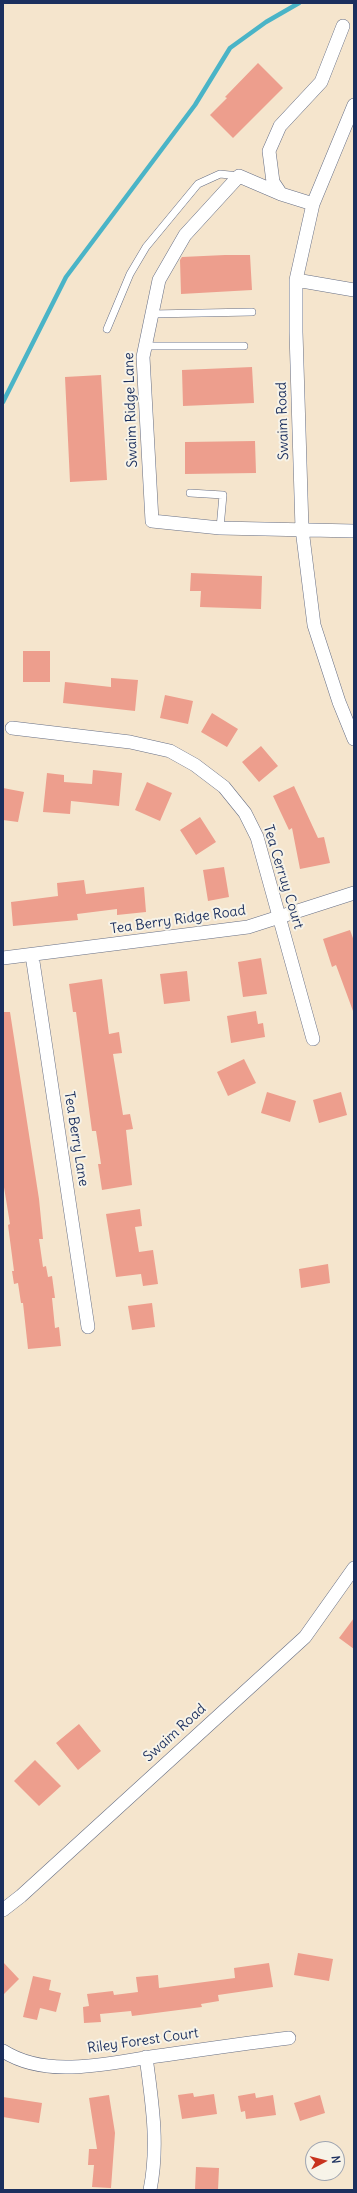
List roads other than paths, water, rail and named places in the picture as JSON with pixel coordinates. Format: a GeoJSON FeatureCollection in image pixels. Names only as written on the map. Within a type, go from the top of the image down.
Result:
{"type":"FeatureCollection","features":[{"type":"Feature","properties":{"kind":"street"},"geometry":{"type":"LineString","coordinates":[[281,194],[273,182],[269,151],[280,126],[321,82],[343,26]]}},
{"type":"Feature","properties":{"kind":"street","name":"Swaim Road"},"geometry":{"type":"LineString","coordinates":[[354,106],[312,204],[296,280],[296,332],[302,529],[314,625],[339,702],[354,739]]}},
{"type":"Feature","properties":{"kind":"street"},"geometry":{"type":"LineString","coordinates":[[239,176],[281,194],[312,204]]}},
{"type":"Feature","properties":{"kind":"street","name":"Swaim Ridge Lane"},"geometry":{"type":"LineString","coordinates":[[239,176],[185,235],[159,280],[144,346],[152,522],[220,528],[354,531]]}},
{"type":"Feature","properties":{"kind":"street"},"geometry":{"type":"LineString","coordinates":[[296,280],[354,290]]}},
{"type":"Feature","properties":{"kind":"street","name":"Tea Cerruy Court"},"geometry":{"type":"LineString","coordinates":[[12,728],[130,742],[170,751],[195,765],[224,786],[245,813],[257,837],[313,1039]]}},
{"type":"Feature","properties":{"kind":"street","name":"Tea Berry Ridge Road"},"geometry":{"type":"LineString","coordinates":[[3,958],[248,927],[354,893]]}},
{"type":"Feature","properties":{"kind":"street","name":"Tea Berry Lane"},"geometry":{"type":"LineString","coordinates":[[32,955],[88,1327]]}},
{"type":"Feature","properties":{"kind":"street","name":"Swaim Road"},"geometry":{"type":"LineString","coordinates":[[3,1910],[21,1896],[305,1637],[354,1568]]}},
{"type":"Feature","properties":{"kind":"street","name":"Riley Forest Court"},"geometry":{"type":"LineString","coordinates":[[3,2051],[24,2061],[58,2067],[93,2065],[289,2038]]}},
{"type":"Feature","properties":{"kind":"street"},"geometry":{"type":"LineString","coordinates":[[146,2057],[155,2119],[156,2146],[150,2190]]}},
{"type":"Feature","properties":{"kind":"lane"},"geometry":{"type":"LineString","coordinates":[[107,329],[130,274],[146,247],[198,184],[220,174],[239,176]]}},
{"type":"Feature","properties":{"kind":"lane"},"geometry":{"type":"LineString","coordinates":[[152,314],[252,312]]}},
{"type":"Feature","properties":{"kind":"lane"},"geometry":{"type":"LineString","coordinates":[[144,346],[244,346]]}},
{"type":"Feature","properties":{"kind":"lane"},"geometry":{"type":"LineString","coordinates":[[190,493],[223,495],[220,528]]}},
{"type":"Feature","properties":{"kind":"waterway"},"geometry":{"type":"LineString","coordinates":[[3,402],[66,277],[195,105],[230,48],[266,22],[299,3]]}}]}
